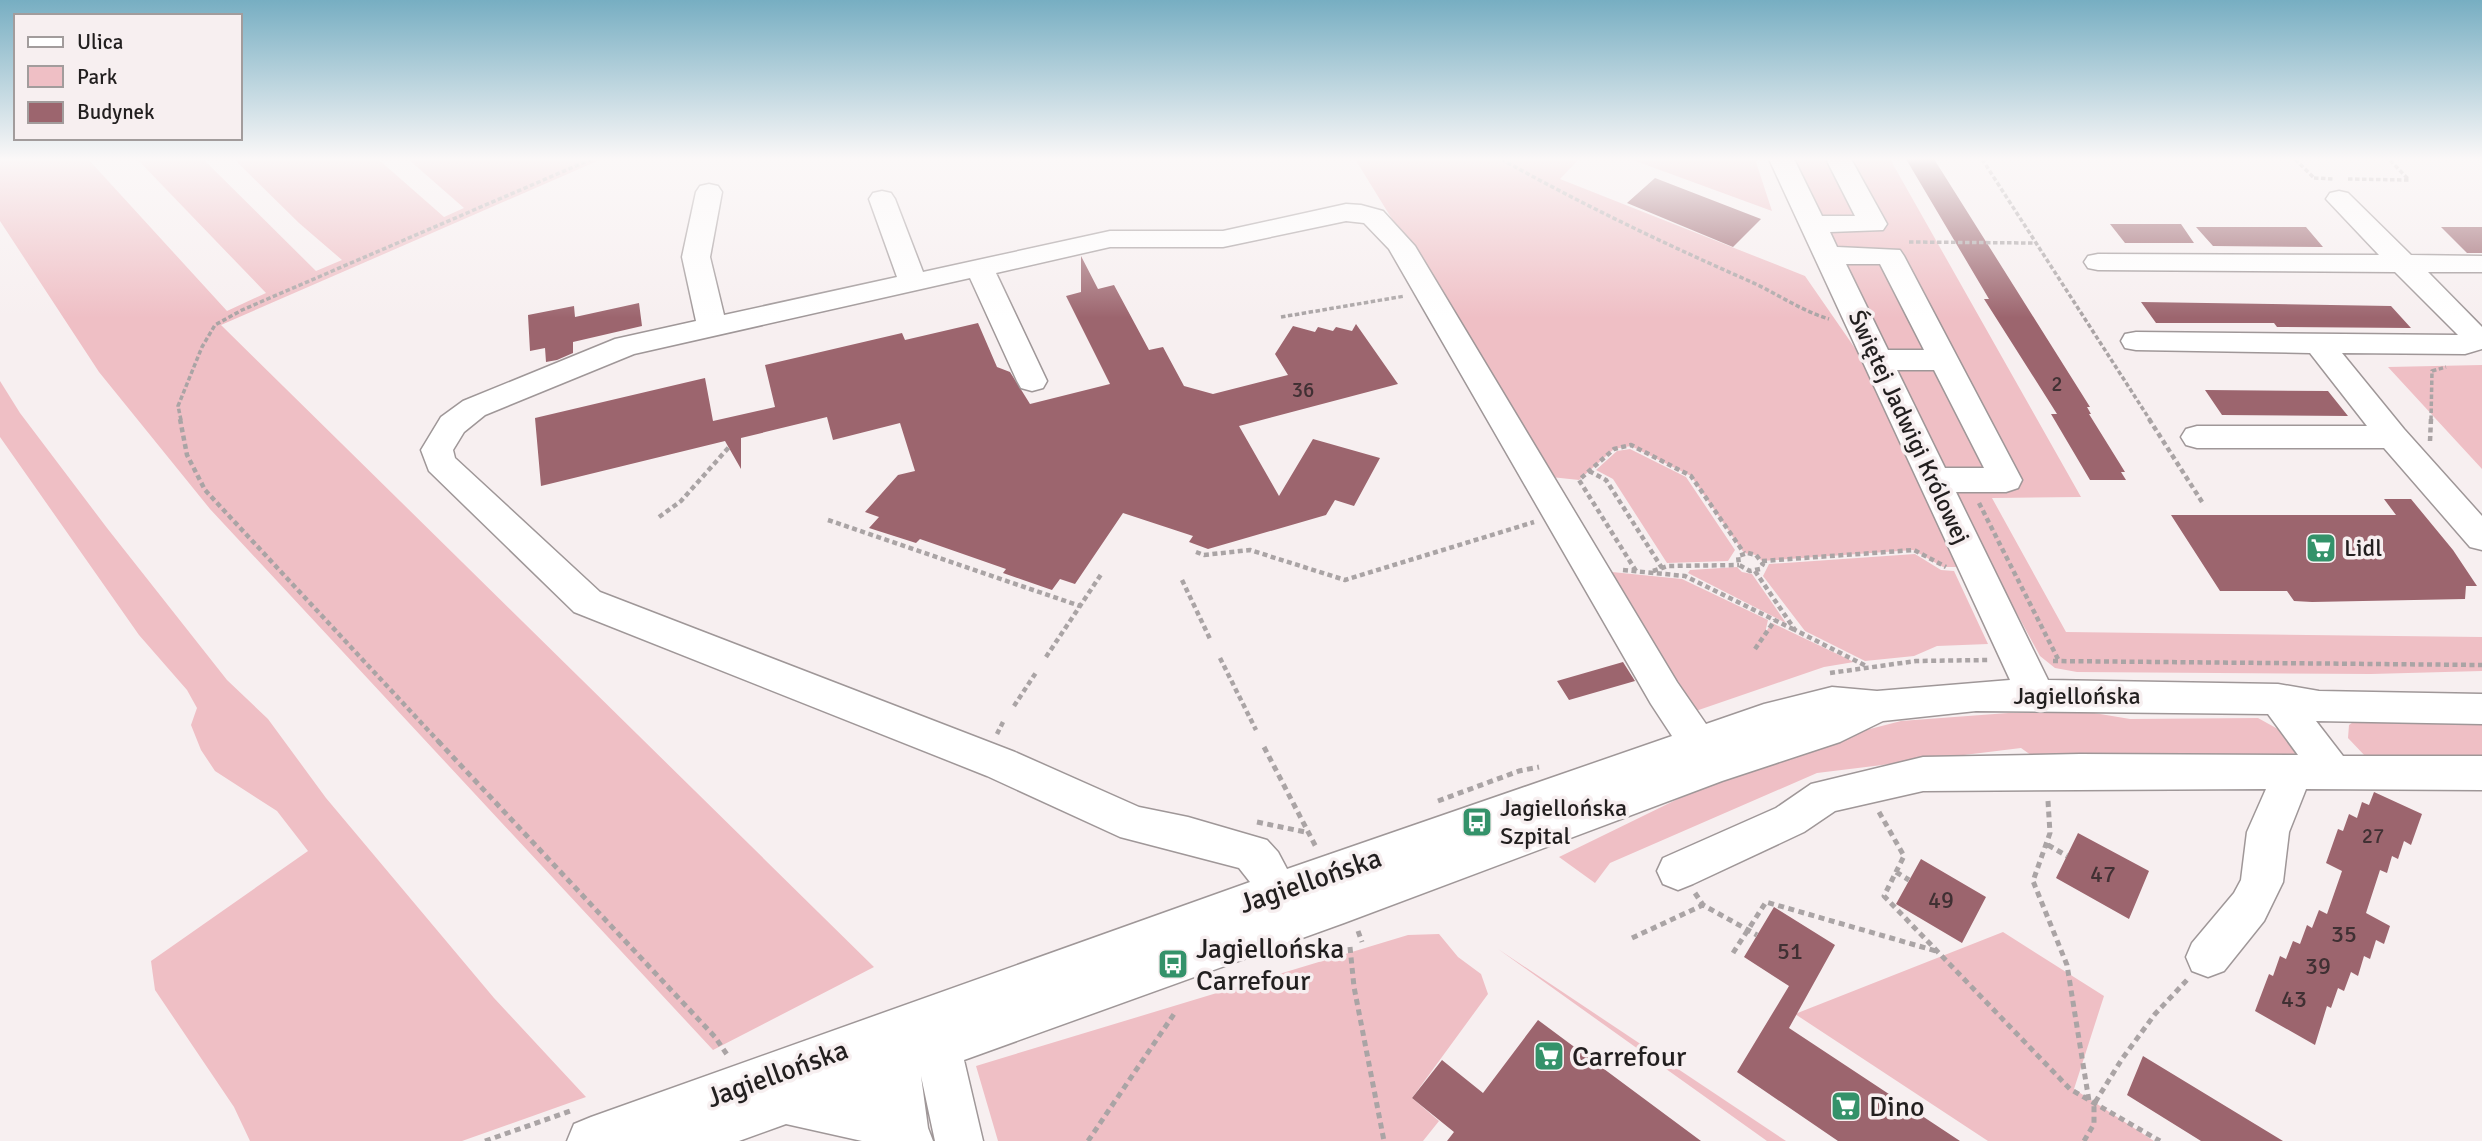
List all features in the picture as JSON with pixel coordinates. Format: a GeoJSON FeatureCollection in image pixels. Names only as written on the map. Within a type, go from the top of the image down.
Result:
{"type":"FeatureCollection","features":[{"type":"Feature","properties":{"kind":"street"},"geometry":{"type":"LineString","coordinates":[[705,212],[696,257],[712,326]]}},
{"type":"Feature","properties":{"kind":"street"},"geometry":{"type":"LineString","coordinates":[[887,212],[913,281]]}},
{"type":"Feature","properties":{"kind":"street","name":"Świętej Jadwigi Królowej"},"geometry":{"type":"LineString","coordinates":[[1807,212],[1934,480],[2043,678]]}},
{"type":"Feature","properties":{"kind":"street"},"geometry":{"type":"LineString","coordinates":[[1813,224],[1873,224],[1867,212]]}},
{"type":"Feature","properties":{"kind":"street"},"geometry":{"type":"LineString","coordinates":[[2136,341],[2465,345],[2477,341],[2352,212]]}},
{"type":"Feature","properties":{"kind":"street"},"geometry":{"type":"LineString","coordinates":[[1283,908],[1266,866],[1261,858],[1252,853],[1188,835],[1134,824],[1001,764],[816,694],[587,602],[440,463],[437,450],[452,425],[474,408],[626,346],[913,281],[1138,235],[1224,239],[1333,215],[1359,213],[1376,217],[1401,246],[1621,621],[1705,756]]}},
{"type":"Feature","properties":{"kind":"street"},"geometry":{"type":"LineString","coordinates":[[1827,255],[1890,256],[2006,480],[1934,480]]}},
{"type":"Feature","properties":{"kind":"street"},"geometry":{"type":"LineString","coordinates":[[2098,262],[2482,264]]}},
{"type":"Feature","properties":{"kind":"street"},"geometry":{"type":"LineString","coordinates":[[979,267],[1032,382]]}},
{"type":"Feature","properties":{"kind":"street"},"geometry":{"type":"LineString","coordinates":[[2318,343],[2393,437],[2482,538]]}},
{"type":"Feature","properties":{"kind":"street"},"geometry":{"type":"LineString","coordinates":[[1877,360],[1944,360]]}},
{"type":"Feature","properties":{"kind":"street"},"geometry":{"type":"LineString","coordinates":[[2197,437],[2393,437]]}},
{"type":"Feature","properties":{"kind":"street","name":"Jagiellońska"},"geometry":{"type":"LineString","coordinates":[[591,1141],[892,1046],[1283,908],[1705,756],[1784,714],[1832,702],[1877,706],[1976,696],[2043,678],[2278,699],[2319,706],[2482,709]]}},
{"type":"Feature","properties":{"kind":"street","name":"Jagiellońska"},"geometry":{"type":"LineString","coordinates":[[2278,699],[2313,687],[2482,686]]}},
{"type":"Feature","properties":{"kind":"street"},"geometry":{"type":"LineString","coordinates":[[2278,699],[2333,773]]}},
{"type":"Feature","properties":{"kind":"street"},"geometry":{"type":"LineString","coordinates":[[2208,957],[2249,907],[2262,882],[2268,832],[2292,773]]}},
{"type":"Feature","properties":{"kind":"street"},"geometry":{"type":"LineString","coordinates":[[1678,871],[1790,820],[1825,796],[1923,774],[2482,773]]}},
{"type":"Feature","properties":{"kind":"street"},"geometry":{"type":"LineString","coordinates":[[934,1031],[959,1141]]}},
{"type":"Feature","properties":{"kind":"street"},"geometry":{"type":"LineString","coordinates":[[892,1046],[904,1130],[908,1141]]}},
{"type":"Feature","properties":{"kind":"street","name":"Jagiellońska"},"geometry":{"type":"LineString","coordinates":[[672,1141],[785,1100],[892,1046]]}},
{"type":"Feature","properties":{"kind":"street"},"geometry":{"type":"LineString","coordinates":[[785,1100],[817,1109],[863,1115],[908,1141]]}},
{"type":"Feature","properties":{"kind":"path"},"geometry":{"type":"LineString","coordinates":[[469,212],[242,310],[215,325],[202,346],[178,406],[187,456],[205,490],[715,1037],[728,1056]]}},
{"type":"Feature","properties":{"kind":"path"},"geometry":{"type":"LineString","coordinates":[[1601,212],[1751,281],[1805,312],[1820,318],[1859,321]]}},
{"type":"Feature","properties":{"kind":"path"},"geometry":{"type":"LineString","coordinates":[[2015,212],[2204,505]]}},
{"type":"Feature","properties":{"kind":"path"},"geometry":{"type":"LineString","coordinates":[[1890,256],[1896,242],[2034,243]]}},
{"type":"Feature","properties":{"kind":"path"},"geometry":{"type":"LineString","coordinates":[[1281,317],[1412,295]]}},
{"type":"Feature","properties":{"kind":"path"},"geometry":{"type":"LineString","coordinates":[[2428,448],[2433,426],[2428,389],[2432,371],[2446,368],[2447,345]]}},
{"type":"Feature","properties":{"kind":"path"},"geometry":{"type":"LineString","coordinates":[[659,517],[681,501],[730,446]]}},
{"type":"Feature","properties":{"kind":"path"},"geometry":{"type":"LineString","coordinates":[[1636,571],[1579,480],[1614,449],[1630,446],[1691,476],[1744,553],[1756,555],[1762,561],[1762,567],[1755,571],[1745,570],[1737,559],[1744,553]]}},
{"type":"Feature","properties":{"kind":"path"},"geometry":{"type":"LineString","coordinates":[[1589,471],[1606,480],[1662,568]]}},
{"type":"Feature","properties":{"kind":"path"},"geometry":{"type":"LineString","coordinates":[[828,520],[1080,606]]}},
{"type":"Feature","properties":{"kind":"path"},"geometry":{"type":"LineString","coordinates":[[1196,552],[1204,555],[1250,550],[1345,580],[1540,521]]}},
{"type":"Feature","properties":{"kind":"path"},"geometry":{"type":"LineString","coordinates":[[1762,561],[1913,550],[1943,567],[1951,567]]}},
{"type":"Feature","properties":{"kind":"path"},"geometry":{"type":"LineString","coordinates":[[1648,572],[1682,566],[1739,565]]}},
{"type":"Feature","properties":{"kind":"path"},"geometry":{"type":"LineString","coordinates":[[1682,566],[1685,576]]}},
{"type":"Feature","properties":{"kind":"path"},"geometry":{"type":"LineString","coordinates":[[1612,568],[1685,576],[1868,667]]}},
{"type":"Feature","properties":{"kind":"path"},"geometry":{"type":"LineString","coordinates":[[1755,571],[1795,630]]}},
{"type":"Feature","properties":{"kind":"path"},"geometry":{"type":"LineString","coordinates":[[1046,657],[1102,573]]}},
{"type":"Feature","properties":{"kind":"path"},"geometry":{"type":"LineString","coordinates":[[1182,580],[1212,641]]}},
{"type":"Feature","properties":{"kind":"path"},"geometry":{"type":"LineString","coordinates":[[1755,649],[1775,620]]}},
{"type":"Feature","properties":{"kind":"path"},"geometry":{"type":"LineString","coordinates":[[1220,658],[1256,730]]}},
{"type":"Feature","properties":{"kind":"path"},"geometry":{"type":"LineString","coordinates":[[1916,661],[2000,660]]}},
{"type":"Feature","properties":{"kind":"path"},"geometry":{"type":"LineString","coordinates":[[2043,678],[2482,665]]}},
{"type":"Feature","properties":{"kind":"path"},"geometry":{"type":"LineString","coordinates":[[1014,706],[1037,671]]}},
{"type":"Feature","properties":{"kind":"path"},"geometry":{"type":"LineString","coordinates":[[1264,747],[1319,853]]}},
{"type":"Feature","properties":{"kind":"path"},"geometry":{"type":"LineString","coordinates":[[2034,772],[2051,810],[2053,824],[2048,845],[2033,881],[2067,965],[2092,1103],[2094,1124],[2084,1141]]}},
{"type":"Feature","properties":{"kind":"path"},"geometry":{"type":"LineString","coordinates":[[1865,786],[1904,856],[1884,896],[2070,1089],[2160,1141]]}},
{"type":"Feature","properties":{"kind":"path"},"geometry":{"type":"LineString","coordinates":[[2048,845],[2067,856]]}},
{"type":"Feature","properties":{"kind":"path"},"geometry":{"type":"LineString","coordinates":[[1678,871],[1703,905],[1757,935]]}},
{"type":"Feature","properties":{"kind":"path"},"geometry":{"type":"LineString","coordinates":[[1896,872],[1909,880]]}},
{"type":"Feature","properties":{"kind":"path"},"geometry":{"type":"LineString","coordinates":[[1734,953],[1747,928],[1766,902],[1937,951]]}},
{"type":"Feature","properties":{"kind":"path"},"geometry":{"type":"LineString","coordinates":[[1632,938],[1703,905]]}},
{"type":"Feature","properties":{"kind":"path"},"geometry":{"type":"LineString","coordinates":[[1350,947],[1356,999],[1384,1141]]}},
{"type":"Feature","properties":{"kind":"path"},"geometry":{"type":"LineString","coordinates":[[2092,1103],[2155,1014],[2208,957]]}},
{"type":"Feature","properties":{"kind":"path"},"geometry":{"type":"LineString","coordinates":[[1088,1141],[1174,1014]]}},
{"type":"Feature","properties":{"kind":"green space"},"geometry":{"type":"Polygon","coordinates":[[[0,212],[137,212],[227,311],[266,293],[188,212],[257,212],[316,271],[342,260],[288,212],[439,212],[444,217],[455,212],[480,212],[221,325],[874,967],[713,1050],[210,509],[99,372],[0,221],[0,212]]]}},
{"type":"Feature","properties":{"kind":"green space"},"geometry":{"type":"Polygon","coordinates":[[[1388,212],[1644,212],[1805,276],[1859,354],[1959,567],[1943,567],[1913,550],[1762,561],[1756,555],[1744,553],[1691,476],[1631,446],[1614,449],[1579,480],[1551,477],[1388,212]]]}},
{"type":"Feature","properties":{"kind":"green space"},"geometry":{"type":"Polygon","coordinates":[[[1818,212],[1920,212],[2081,497],[1992,498],[2066,632],[2482,637],[2482,671],[2371,674],[2077,672],[2055,668],[2040,656],[1991,566],[1818,212]]]}},
{"type":"Feature","properties":{"kind":"green space"},"geometry":{"type":"Polygon","coordinates":[[[2482,365],[2482,469],[2388,367],[2482,365]]]}},
{"type":"Feature","properties":{"kind":"green space"},"geometry":{"type":"Polygon","coordinates":[[[0,381],[20,413],[107,528],[227,680],[268,719],[326,798],[494,998],[586,1097],[462,1141],[250,1141],[234,1107],[155,990],[151,961],[308,851],[277,811],[215,771],[201,750],[191,725],[197,708],[187,690],[139,635],[0,437],[0,381]]]}},
{"type":"Feature","properties":{"kind":"green space"},"geometry":{"type":"Polygon","coordinates":[[[1630,449],[1686,477],[1735,550],[1728,561],[1667,563],[1613,479],[1596,470],[1617,451],[1630,449]]]}},
{"type":"Feature","properties":{"kind":"green space"},"geometry":{"type":"Polygon","coordinates":[[[1915,554],[1941,570],[1954,571],[1988,644],[1937,646],[1914,656],[1865,661],[1805,631],[1763,576],[1769,564],[1915,554]]]}},
{"type":"Feature","properties":{"kind":"green space"},"geometry":{"type":"Polygon","coordinates":[[[1737,567],[1742,572],[1752,574],[1786,623],[1688,573],[1690,570],[1737,567]]]}},
{"type":"Feature","properties":{"kind":"green space"},"geometry":{"type":"Polygon","coordinates":[[[1602,571],[1682,579],[1768,620],[1765,633],[1772,623],[1854,662],[1824,667],[1687,714],[1602,571]]]}},
{"type":"Feature","properties":{"kind":"green space"},"geometry":{"type":"Polygon","coordinates":[[[2008,713],[2094,713],[2130,719],[2258,718],[2285,733],[2294,749],[2297,765],[2046,766],[2021,748],[1817,773],[1610,863],[1595,883],[1559,857],[1731,773],[1839,737],[1901,721],[2008,713]]]}},
{"type":"Feature","properties":{"kind":"green space"},"geometry":{"type":"Polygon","coordinates":[[[2356,720],[2482,720],[2482,766],[2366,757],[2348,738],[2349,725],[2356,720]]]}},
{"type":"Feature","properties":{"kind":"green space"},"geometry":{"type":"Polygon","coordinates":[[[2003,932],[2104,996],[2074,1089],[2154,1141],[1988,1141],[1795,1014],[2003,932]]]}},
{"type":"Feature","properties":{"kind":"green space"},"geometry":{"type":"Polygon","coordinates":[[[1439,934],[1458,957],[1481,974],[1488,994],[1412,1098],[1439,1121],[1423,1141],[998,1141],[976,1066],[1408,935],[1439,934]]]}},
{"type":"Feature","properties":{"kind":"green space"},"geometry":{"type":"Polygon","coordinates":[[[1498,949],[1786,1141],[1767,1141],[1498,949]]]}},
{"type":"Feature","properties":{"kind":"building"},"geometry":{"type":"Polygon","coordinates":[[[1649,212],[1744,212],[1761,219],[1733,247],[1649,212]]]}},
{"type":"Feature","properties":{"kind":"building"},"geometry":{"type":"Polygon","coordinates":[[[1938,212],[1967,212],[2090,407],[2087,407],[2089,414],[2125,472],[2121,472],[2126,480],[2090,480],[2051,414],[2057,414],[1984,299],[1989,299],[1938,212]]]}},
{"type":"Feature","properties":{"kind":"building"},"geometry":{"type":"Polygon","coordinates":[[[2110,224],[2181,224],[2194,243],[2125,243],[2110,224]]]}},
{"type":"Feature","properties":{"kind":"building"},"geometry":{"type":"Polygon","coordinates":[[[2196,227],[2306,227],[2323,247],[2213,246],[2196,227]]]}},
{"type":"Feature","properties":{"kind":"building"},"geometry":{"type":"Polygon","coordinates":[[[2441,227],[2482,227],[2482,253],[2467,253],[2441,227]]]}},
{"type":"Feature","properties":{"kind":"building"},"geometry":{"type":"Polygon","coordinates":[[[1081,256],[1098,289],[1114,285],[1149,350],[1163,347],[1184,386],[1213,394],[1288,375],[1275,354],[1293,326],[1315,332],[1318,327],[1333,331],[1336,327],[1352,331],[1356,324],[1398,384],[1239,426],[1279,496],[1313,439],[1380,458],[1354,506],[1335,500],[1326,515],[1208,549],[1189,542],[1193,536],[1123,513],[1075,584],[1060,579],[1052,590],[1003,573],[1006,569],[920,539],[916,543],[869,528],[879,517],[865,512],[898,475],[915,471],[900,423],[833,440],[827,417],[741,438],[741,469],[725,441],[541,486],[535,418],[705,378],[713,421],[775,407],[765,365],[902,333],[905,340],[978,323],[997,367],[1010,372],[1030,404],[1110,384],[1066,296],[1081,292],[1081,256]]]}},
{"type":"Feature","properties":{"kind":"building"},"geometry":{"type":"Polygon","coordinates":[[[2141,302],[2391,306],[2411,328],[2277,327],[2274,323],[2156,323],[2141,302]]]}},
{"type":"Feature","properties":{"kind":"building"},"geometry":{"type":"Polygon","coordinates":[[[639,303],[642,326],[573,342],[573,353],[557,360],[546,362],[545,348],[530,351],[528,315],[574,306],[575,317],[639,303]]]}},
{"type":"Feature","properties":{"kind":"building"},"geometry":{"type":"Polygon","coordinates":[[[2205,390],[2328,391],[2348,416],[2222,415],[2205,390]]]}},
{"type":"Feature","properties":{"kind":"building","name":"Lidl"},"geometry":{"type":"Polygon","coordinates":[[[2384,499],[2411,499],[2453,550],[2477,586],[2466,586],[2465,599],[2312,602],[2294,601],[2287,591],[2220,591],[2171,515],[2396,515],[2384,499]]]}},
{"type":"Feature","properties":{"kind":"building"},"geometry":{"type":"Polygon","coordinates":[[[1623,662],[1635,681],[1569,700],[1557,681],[1623,662]]]}},
{"type":"Feature","properties":{"kind":"building"},"geometry":{"type":"Polygon","coordinates":[[[2374,792],[2422,814],[2411,845],[2404,841],[2398,859],[2392,856],[2387,873],[2380,870],[2366,913],[2390,926],[2384,944],[2376,940],[2370,959],[2364,956],[2358,976],[2351,972],[2344,991],[2338,988],[2331,1008],[2327,1006],[2315,1045],[2255,1011],[2269,974],[2273,976],[2280,956],[2286,959],[2293,941],[2300,944],[2307,925],[2312,928],[2319,910],[2327,914],[2342,871],[2326,863],[2338,829],[2343,831],[2349,814],[2357,818],[2362,802],[2369,805],[2374,792]]]}},
{"type":"Feature","properties":{"kind":"building"},"geometry":{"type":"Polygon","coordinates":[[[2078,833],[2149,871],[2129,919],[2056,878],[2078,833]]]}},
{"type":"Feature","properties":{"kind":"building"},"geometry":{"type":"Polygon","coordinates":[[[1921,859],[1986,897],[1962,943],[1896,904],[1921,859]]]}},
{"type":"Feature","properties":{"kind":"building","name":"Dino"},"geometry":{"type":"Polygon","coordinates":[[[1774,907],[1835,945],[1789,1028],[1960,1141],[1838,1141],[1737,1072],[1789,986],[1744,957],[1774,907]]]}},
{"type":"Feature","properties":{"kind":"building","name":"Carrefour"},"geometry":{"type":"Polygon","coordinates":[[[1538,1020],[1701,1141],[1447,1141],[1454,1132],[1412,1098],[1442,1060],[1483,1093],[1538,1020]]]}},
{"type":"Feature","properties":{"kind":"building"},"geometry":{"type":"Polygon","coordinates":[[[2143,1056],[2283,1141],[2201,1141],[2127,1095],[2143,1056]]]}},
{"type":"Feature","properties":{"kind":"place","name":"Lidl"},"geometry":{"type":"Point","coordinates":[2321,548]}},
{"type":"Feature","properties":{"kind":"place","name":"Jagiellońska Szpital"},"geometry":{"type":"Point","coordinates":[1477,822]}},
{"type":"Feature","properties":{"kind":"place","name":"Jagiellońska Carrefour"},"geometry":{"type":"Point","coordinates":[1173,964]}},
{"type":"Feature","properties":{"kind":"place","name":"Carrefour"},"geometry":{"type":"Point","coordinates":[1549,1056]}},
{"type":"Feature","properties":{"kind":"place","name":"Dino"},"geometry":{"type":"Point","coordinates":[1846,1106]}}]}
